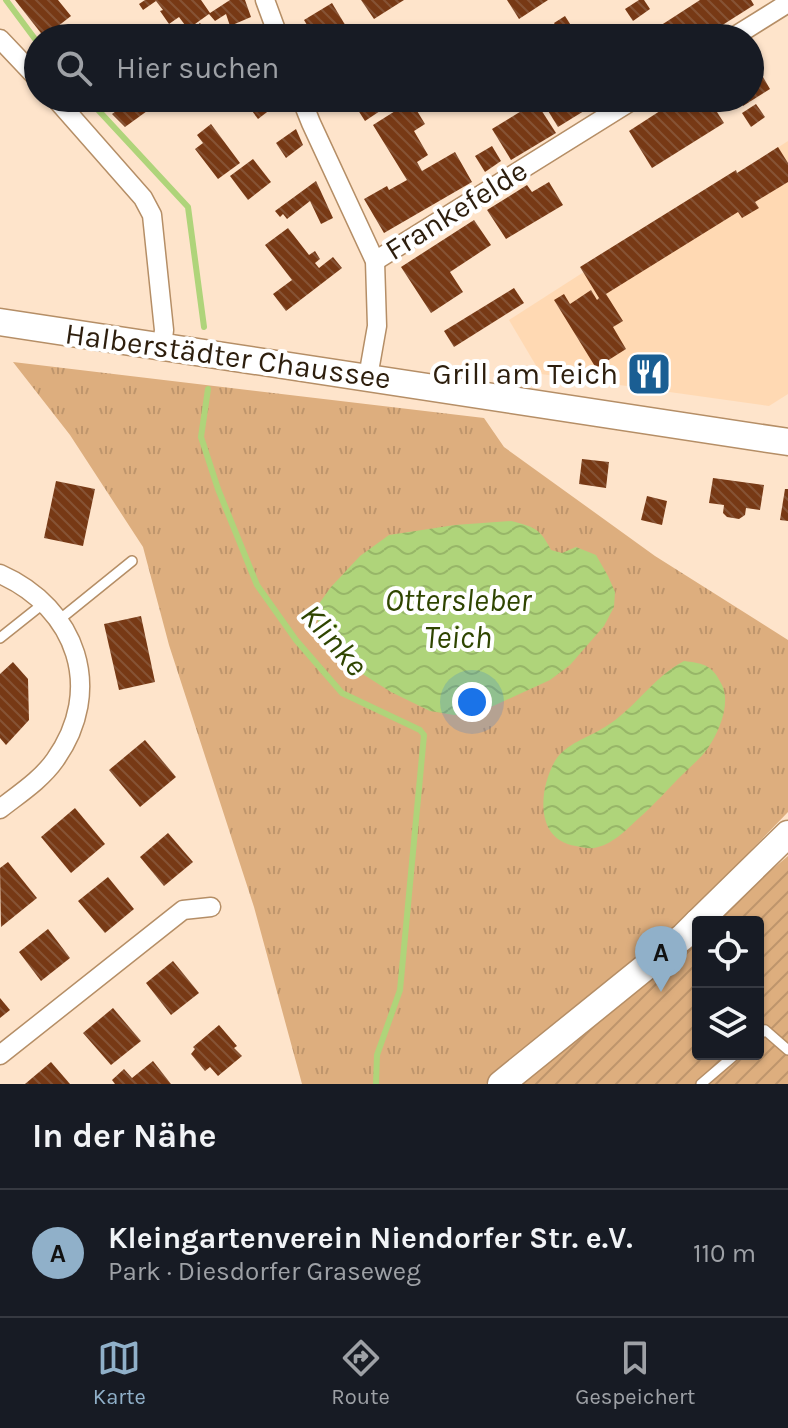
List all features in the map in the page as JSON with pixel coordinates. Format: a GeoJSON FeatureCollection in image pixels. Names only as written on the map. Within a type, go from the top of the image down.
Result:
{"type":"FeatureCollection","features":[{"type":"Feature","properties":{"kind":"main road","name":"Halberstädter Chaussee"},"geometry":{"type":"LineString","coordinates":[[0,322],[788,442]]}},
{"type":"Feature","properties":{"kind":"main road"},"geometry":{"type":"LineString","coordinates":[[704,916],[788,834]]}},
{"type":"Feature","properties":{"kind":"main road"},"geometry":{"type":"LineString","coordinates":[[501,1084],[692,928]]}},
{"type":"Feature","properties":{"kind":"street"},"geometry":{"type":"LineString","coordinates":[[267,1],[274,24]]}},
{"type":"Feature","properties":{"kind":"street"},"geometry":{"type":"LineString","coordinates":[[754,24],[788,3]]}},
{"type":"Feature","properties":{"kind":"street"},"geometry":{"type":"LineString","coordinates":[[0,39],[24,64]]}},
{"type":"Feature","properties":{"kind":"street"},"geometry":{"type":"LineString","coordinates":[[67,112],[143,198],[152,215],[164,330],[173,349]]}},
{"type":"Feature","properties":{"kind":"street"},"geometry":{"type":"LineString","coordinates":[[307,112],[375,261]]}},
{"type":"Feature","properties":{"kind":"street","name":"Frankefelde"},"geometry":{"type":"LineString","coordinates":[[368,377],[377,326],[375,261],[614,112]]}},
{"type":"Feature","properties":{"kind":"street"},"geometry":{"type":"LineString","coordinates":[[0,574],[32,592],[59,620],[79,663],[81,687],[74,726],[54,762],[0,809]]}},
{"type":"Feature","properties":{"kind":"street"},"geometry":{"type":"LineString","coordinates":[[0,1055],[183,910],[211,907]]}},
{"type":"Feature","properties":{"kind":"lane"},"geometry":{"type":"LineString","coordinates":[[59,620],[132,561]]}},
{"type":"Feature","properties":{"kind":"lane"},"geometry":{"type":"LineString","coordinates":[[0,638],[44,603]]}},
{"type":"Feature","properties":{"kind":"lane"},"geometry":{"type":"LineString","coordinates":[[764,1031],[788,1050]]}},
{"type":"Feature","properties":{"kind":"lane"},"geometry":{"type":"LineString","coordinates":[[701,1084],[729,1060]]}},
{"type":"Feature","properties":{"kind":"shaded area"},"geometry":{"type":"Polygon","coordinates":[[[788,141],[788,394],[769,406],[541,374],[509,320],[788,141]]]}},
{"type":"Feature","properties":{"kind":"green space"},"geometry":{"type":"Polygon","coordinates":[[[13,362],[484,418],[504,447],[655,556],[788,640],[788,812],[683,921],[486,1084],[302,1084],[254,907],[169,645],[143,547],[70,435],[13,362]]]}},
{"type":"Feature","properties":{"kind":"green space"},"geometry":{"type":"Polygon","coordinates":[[[788,856],[788,1084],[514,1084],[692,936],[692,1060],[764,1060],[764,916],[716,916],[788,856]]]}},
{"type":"Feature","properties":{"kind":"water","name":"Ottersleber Teich"},"geometry":{"type":"Polygon","coordinates":[[[511,521],[536,530],[551,550],[562,553],[576,547],[596,555],[615,592],[614,607],[604,626],[570,665],[550,680],[478,713],[454,715],[430,711],[391,692],[339,659],[326,645],[318,628],[318,605],[360,556],[389,535],[455,525],[511,521]]]}},
{"type":"Feature","properties":{"kind":"water"},"geometry":{"type":"Polygon","coordinates":[[[684,661],[711,669],[722,685],[725,701],[722,718],[708,748],[650,808],[613,840],[592,848],[562,842],[547,824],[544,812],[546,785],[559,755],[616,720],[663,676],[684,661]]]}},
{"type":"Feature","properties":{"kind":"building"},"geometry":{"type":"Polygon","coordinates":[[[15,0],[58,0],[71,16],[61,24],[34,24],[15,0]]]}},
{"type":"Feature","properties":{"kind":"building"},"geometry":{"type":"Polygon","coordinates":[[[145,0],[201,0],[210,13],[230,0],[245,0],[251,17],[229,24],[226,14],[215,21],[209,14],[195,24],[184,24],[179,17],[169,24],[156,1],[143,10],[139,4],[145,0]]]}},
{"type":"Feature","properties":{"kind":"building"},"geometry":{"type":"Polygon","coordinates":[[[361,0],[404,0],[374,19],[361,0]]]}},
{"type":"Feature","properties":{"kind":"building"},"geometry":{"type":"Polygon","coordinates":[[[507,0],[548,0],[519,19],[507,0]]]}},
{"type":"Feature","properties":{"kind":"building"},"geometry":{"type":"Polygon","coordinates":[[[644,0],[650,9],[633,21],[625,9],[644,0]]]}},
{"type":"Feature","properties":{"kind":"building"},"geometry":{"type":"Polygon","coordinates":[[[700,0],[751,0],[754,5],[724,24],[663,24],[700,0]]]}},
{"type":"Feature","properties":{"kind":"building"},"geometry":{"type":"Polygon","coordinates":[[[332,3],[345,24],[306,24],[304,20],[332,3]]]}},
{"type":"Feature","properties":{"kind":"building"},"geometry":{"type":"Polygon","coordinates":[[[565,16],[570,24],[555,24],[565,16]]]}},
{"type":"Feature","properties":{"kind":"building"},"geometry":{"type":"Polygon","coordinates":[[[764,79],[770,89],[764,93],[764,79]]]}},
{"type":"Feature","properties":{"kind":"building"},"geometry":{"type":"Polygon","coordinates":[[[115,112],[146,112],[125,127],[112,114],[115,112]]]}},
{"type":"Feature","properties":{"kind":"building"},"geometry":{"type":"Polygon","coordinates":[[[253,112],[267,112],[258,119],[253,112]]]}},
{"type":"Feature","properties":{"kind":"building"},"geometry":{"type":"Polygon","coordinates":[[[359,112],[378,112],[365,121],[359,112]]]}},
{"type":"Feature","properties":{"kind":"building"},"geometry":{"type":"Polygon","coordinates":[[[394,112],[418,112],[425,124],[414,131],[428,155],[417,162],[422,171],[455,152],[472,182],[384,233],[364,199],[387,186],[389,190],[407,180],[373,125],[394,112]]]}},
{"type":"Feature","properties":{"kind":"building"},"geometry":{"type":"Polygon","coordinates":[[[520,112],[542,112],[556,133],[511,160],[492,129],[520,112]]]}},
{"type":"Feature","properties":{"kind":"building"},"geometry":{"type":"Polygon","coordinates":[[[549,112],[582,112],[558,127],[549,112]]]}},
{"type":"Feature","properties":{"kind":"building"},"geometry":{"type":"Polygon","coordinates":[[[658,112],[717,112],[724,123],[652,168],[629,131],[658,112]]]}},
{"type":"Feature","properties":{"kind":"building"},"geometry":{"type":"Polygon","coordinates":[[[762,112],[765,117],[751,127],[742,113],[762,112]]]}},
{"type":"Feature","properties":{"kind":"building"},"geometry":{"type":"Polygon","coordinates":[[[211,124],[240,163],[218,179],[195,149],[203,143],[197,135],[211,124]]]}},
{"type":"Feature","properties":{"kind":"building"},"geometry":{"type":"Polygon","coordinates":[[[296,129],[303,145],[286,158],[276,143],[296,129]]]}},
{"type":"Feature","properties":{"kind":"building"},"geometry":{"type":"Polygon","coordinates":[[[492,146],[501,161],[485,172],[475,156],[492,146]]]}},
{"type":"Feature","properties":{"kind":"building"},"geometry":{"type":"Polygon","coordinates":[[[778,147],[788,163],[788,182],[755,202],[759,208],[742,218],[738,212],[606,294],[623,321],[613,327],[626,349],[596,368],[554,300],[564,294],[570,304],[591,290],[597,300],[599,298],[580,267],[778,147]]]}},
{"type":"Feature","properties":{"kind":"building"},"geometry":{"type":"Polygon","coordinates":[[[253,159],[271,182],[248,200],[230,176],[253,159]]]}},
{"type":"Feature","properties":{"kind":"building"},"geometry":{"type":"Polygon","coordinates":[[[316,181],[333,218],[321,224],[310,201],[287,219],[283,214],[280,217],[275,211],[316,181]]]}},
{"type":"Feature","properties":{"kind":"building"},"geometry":{"type":"Polygon","coordinates":[[[549,182],[563,205],[506,239],[487,210],[527,185],[532,192],[549,182]]]}},
{"type":"Feature","properties":{"kind":"building"},"geometry":{"type":"Polygon","coordinates":[[[474,220],[491,245],[450,272],[463,292],[431,313],[401,267],[474,220]]]}},
{"type":"Feature","properties":{"kind":"building"},"geometry":{"type":"Polygon","coordinates":[[[288,228],[309,255],[315,251],[320,259],[315,263],[319,268],[333,257],[342,268],[286,311],[273,294],[292,280],[265,245],[288,228]]]}},
{"type":"Feature","properties":{"kind":"building"},"geometry":{"type":"Polygon","coordinates":[[[514,288],[524,303],[454,347],[444,331],[514,288]]]}},
{"type":"Feature","properties":{"kind":"building"},"geometry":{"type":"Polygon","coordinates":[[[582,459],[609,462],[606,488],[579,484],[582,459]]]}},
{"type":"Feature","properties":{"kind":"building"},"geometry":{"type":"Polygon","coordinates":[[[713,478],[764,485],[760,510],[746,508],[745,515],[739,519],[727,517],[723,513],[724,505],[709,503],[713,478]]]}},
{"type":"Feature","properties":{"kind":"building"},"geometry":{"type":"Polygon","coordinates":[[[56,481],[95,489],[83,546],[44,538],[56,481]]]}},
{"type":"Feature","properties":{"kind":"building"},"geometry":{"type":"Polygon","coordinates":[[[785,489],[788,489],[788,521],[780,520],[785,489]]]}},
{"type":"Feature","properties":{"kind":"building"},"geometry":{"type":"Polygon","coordinates":[[[647,496],[667,501],[662,525],[641,520],[647,496]]]}},
{"type":"Feature","properties":{"kind":"building"},"geometry":{"type":"Polygon","coordinates":[[[141,616],[155,682],[119,690],[104,624],[141,616]]]}},
{"type":"Feature","properties":{"kind":"building"},"geometry":{"type":"Polygon","coordinates":[[[13,662],[28,679],[29,720],[6,745],[0,738],[0,674],[13,662]]]}},
{"type":"Feature","properties":{"kind":"building"},"geometry":{"type":"Polygon","coordinates":[[[145,740],[176,777],[140,807],[109,770],[145,740]]]}},
{"type":"Feature","properties":{"kind":"building"},"geometry":{"type":"Polygon","coordinates":[[[75,808],[105,844],[71,873],[41,837],[75,808]]]}},
{"type":"Feature","properties":{"kind":"building"},"geometry":{"type":"Polygon","coordinates":[[[168,833],[193,862],[164,886],[140,857],[168,833]]]}},
{"type":"Feature","properties":{"kind":"building"},"geometry":{"type":"Polygon","coordinates":[[[8,862],[37,898],[1,927],[0,868],[8,862]]]}},
{"type":"Feature","properties":{"kind":"building"},"geometry":{"type":"Polygon","coordinates":[[[108,877],[134,909],[105,933],[78,901],[108,877]]]}},
{"type":"Feature","properties":{"kind":"building"},"geometry":{"type":"Polygon","coordinates":[[[48,929],[70,958],[41,981],[19,952],[48,929]]]}},
{"type":"Feature","properties":{"kind":"building"},"geometry":{"type":"Polygon","coordinates":[[[173,961],[199,993],[171,1015],[146,983],[173,961]]]}},
{"type":"Feature","properties":{"kind":"building"},"geometry":{"type":"Polygon","coordinates":[[[0,998],[10,1010],[0,1018],[0,998]]]}},
{"type":"Feature","properties":{"kind":"building"},"geometry":{"type":"Polygon","coordinates":[[[113,1008],[141,1041],[111,1065],[83,1033],[113,1008]]]}},
{"type":"Feature","properties":{"kind":"building"},"geometry":{"type":"Polygon","coordinates":[[[219,1025],[242,1056],[218,1076],[210,1067],[205,1071],[191,1054],[195,1049],[193,1047],[219,1025]]]}},
{"type":"Feature","properties":{"kind":"building"},"geometry":{"type":"Polygon","coordinates":[[[153,1061],[171,1084],[115,1084],[112,1080],[124,1069],[132,1078],[153,1061]]]}},
{"type":"Feature","properties":{"kind":"building"},"geometry":{"type":"Polygon","coordinates":[[[51,1062],[70,1084],[25,1084],[51,1062]]]}},
{"type":"Feature","properties":{"kind":"waterway","name":"Klinke"},"geometry":{"type":"LineString","coordinates":[[6,0],[24,24]]}},
{"type":"Feature","properties":{"kind":"waterway","name":"Klinke"},"geometry":{"type":"LineString","coordinates":[[100,112],[188,207],[204,327]]}},
{"type":"Feature","properties":{"kind":"waterway","name":"Klinke"},"geometry":{"type":"LineString","coordinates":[[208,389],[201,437],[218,489],[257,585],[296,640],[342,693],[420,730],[424,735],[400,990],[377,1055],[376,1084]]}},
{"type":"Feature","properties":{"kind":"place","name":"Grill am Teich"},"geometry":{"type":"Point","coordinates":[649,374]}},
{"type":"Feature","properties":{"kind":"place","name":"Kleingartenverein Niendorfer Str. e.V."},"geometry":{"type":"Point","coordinates":[661,992]}}]}
